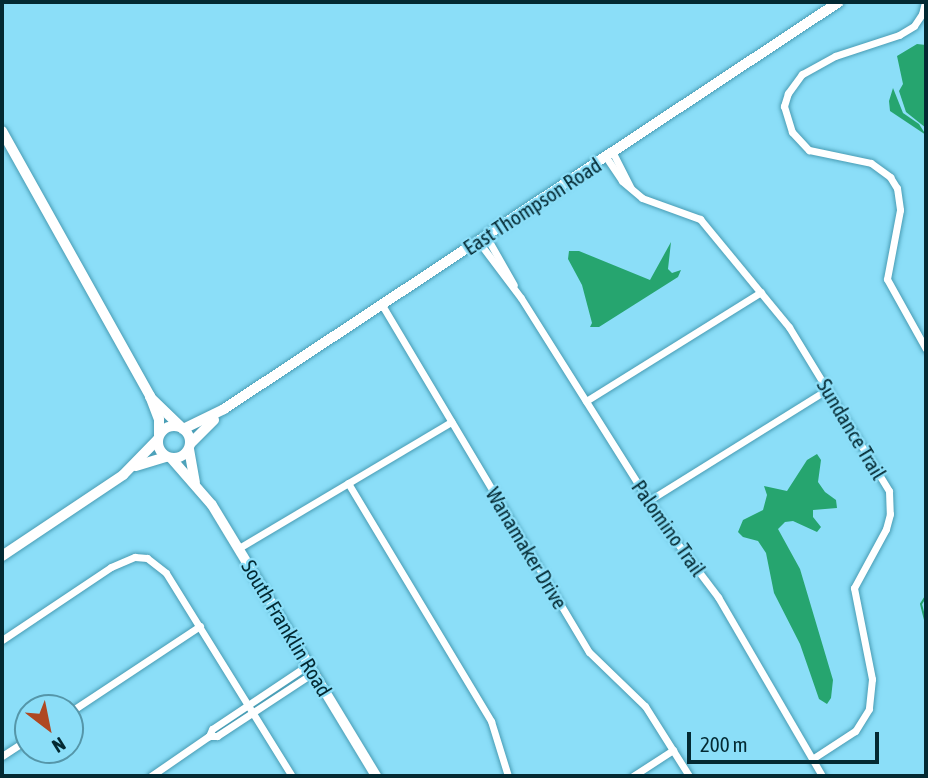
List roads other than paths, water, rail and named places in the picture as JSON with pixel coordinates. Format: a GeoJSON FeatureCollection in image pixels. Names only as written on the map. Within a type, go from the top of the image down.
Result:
{"type":"FeatureCollection","features":[{"type":"Feature","properties":{"kind":"main road","name":"East Thompson Road"},"geometry":{"type":"LineString","coordinates":[[182,428],[224,409],[839,2]]}},
{"type":"Feature","properties":{"kind":"main road"},"geometry":{"type":"LineString","coordinates":[[2,131],[150,396],[159,419],[159,449],[168,457]]}},
{"type":"Feature","properties":{"kind":"main road"},"geometry":{"type":"LineString","coordinates":[[2,556],[132,468],[151,459],[180,457],[190,446],[182,428],[150,396]]}},
{"type":"Feature","properties":{"kind":"main road","name":"East Thompson Road"},"geometry":{"type":"LineString","coordinates":[[190,446],[224,409]]}},
{"type":"Feature","properties":{"kind":"main road"},"geometry":{"type":"LineString","coordinates":[[132,468],[169,427],[182,428]]}},
{"type":"Feature","properties":{"kind":"main road","name":"South Franklin Road"},"geometry":{"type":"LineString","coordinates":[[190,446],[195,482]]}},
{"type":"Feature","properties":{"kind":"main road","name":"South Franklin Road"},"geometry":{"type":"LineString","coordinates":[[168,457],[195,482],[239,548],[376,776]]}},
{"type":"Feature","properties":{"kind":"street"},"geometry":{"type":"LineString","coordinates":[[925,2],[922,14],[914,26],[899,35],[835,56],[802,74],[788,93],[784,106],[792,132],[809,150],[871,163],[890,177],[897,188],[900,210],[887,279],[926,349]]}},
{"type":"Feature","properties":{"kind":"street","name":"Sundance Trail"},"geometry":{"type":"LineString","coordinates":[[610,155],[631,189],[642,198],[701,219],[789,327],[883,477],[891,505],[886,528],[854,588],[872,680],[869,709],[855,731],[812,760]]}},
{"type":"Feature","properties":{"kind":"street","name":"Palomino Trail"},"geometry":{"type":"LineString","coordinates":[[482,239],[648,501],[718,597],[822,776]]}},
{"type":"Feature","properties":{"kind":"street"},"geometry":{"type":"LineString","coordinates":[[586,401],[761,292]]}},
{"type":"Feature","properties":{"kind":"street","name":"Wanamaker Drive"},"geometry":{"type":"LineString","coordinates":[[382,305],[589,652],[645,706],[689,776]]}},
{"type":"Feature","properties":{"kind":"street"},"geometry":{"type":"LineString","coordinates":[[648,501],[828,389]]}},
{"type":"Feature","properties":{"kind":"street"},"geometry":{"type":"LineString","coordinates":[[239,548],[452,422]]}},
{"type":"Feature","properties":{"kind":"street"},"geometry":{"type":"LineString","coordinates":[[348,483],[491,721],[508,776]]}},
{"type":"Feature","properties":{"kind":"street"},"geometry":{"type":"LineString","coordinates":[[2,640],[111,567],[135,557],[147,558],[166,573],[292,776]]}},
{"type":"Feature","properties":{"kind":"street"},"geometry":{"type":"LineString","coordinates":[[84,703],[201,626]]}},
{"type":"Feature","properties":{"kind":"street"},"geometry":{"type":"LineString","coordinates":[[152,776],[209,736],[212,729],[311,669]]}},
{"type":"Feature","properties":{"kind":"street"},"geometry":{"type":"LineString","coordinates":[[209,736],[217,736],[311,669]]}},
{"type":"Feature","properties":{"kind":"street"},"geometry":{"type":"LineString","coordinates":[[633,776],[673,750]]}},
{"type":"Feature","properties":{"kind":"waterway"},"geometry":{"type":"LineString","coordinates":[[926,596],[921,604],[926,624]]}}]}
